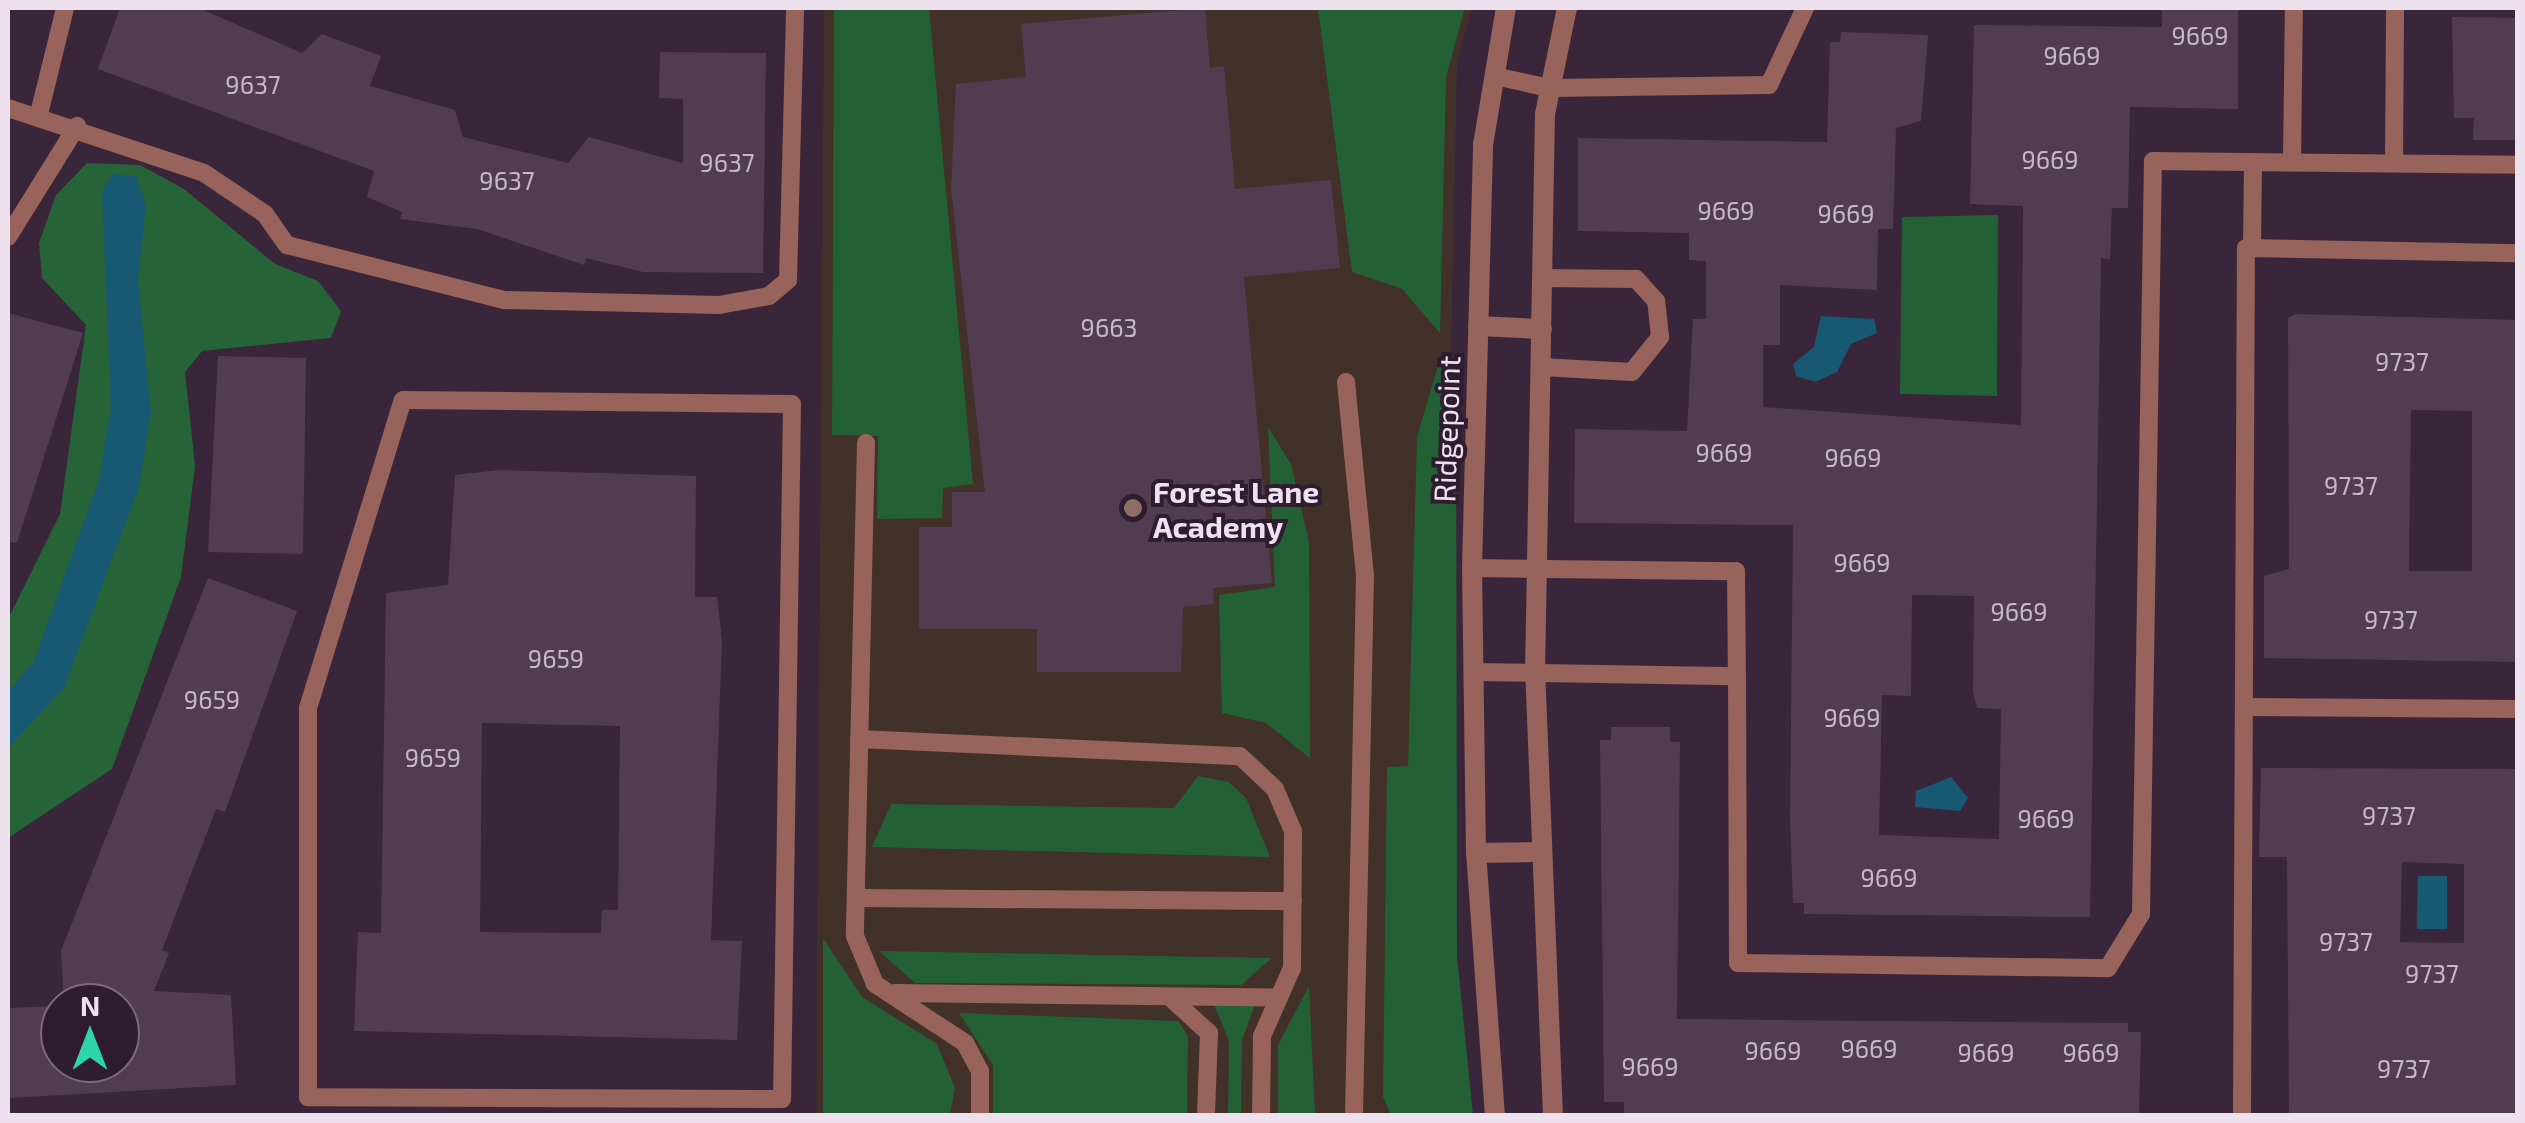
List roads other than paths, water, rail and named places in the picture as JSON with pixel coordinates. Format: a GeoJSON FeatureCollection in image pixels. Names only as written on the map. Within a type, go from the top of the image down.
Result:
{"type":"FeatureCollection","features":[{"type":"Feature","properties":{"kind":"street","name":"Ridgepoint"},"geometry":{"type":"LineString","coordinates":[[1495,1116],[1476,853],[1472,568],[1478,326],[1494,76],[1506,8]]}},
{"type":"Feature","properties":{"kind":"street"},"geometry":{"type":"LineString","coordinates":[[1553,1116],[1539,852],[1537,569],[1549,88],[1567,8]]}},
{"type":"Feature","properties":{"kind":"street"},"geometry":{"type":"LineString","coordinates":[[1478,326],[1542,329]]}},
{"type":"Feature","properties":{"kind":"street"},"geometry":{"type":"LineString","coordinates":[[1476,853],[1539,852]]}},
{"type":"Feature","properties":{"kind":"lane"},"geometry":{"type":"LineString","coordinates":[[38,114],[65,8]]}},
{"type":"Feature","properties":{"kind":"lane"},"geometry":{"type":"LineString","coordinates":[[8,108],[77,126],[204,173],[264,214],[288,245],[504,300],[719,305],[770,296],[788,280],[795,8]]}},
{"type":"Feature","properties":{"kind":"lane"},"geometry":{"type":"LineString","coordinates":[[1494,76],[1549,88],[1769,86],[1805,8]]}},
{"type":"Feature","properties":{"kind":"lane"},"geometry":{"type":"LineString","coordinates":[[2292,162],[2294,8]]}},
{"type":"Feature","properties":{"kind":"lane"},"geometry":{"type":"LineString","coordinates":[[2394,164],[2395,8]]}},
{"type":"Feature","properties":{"kind":"lane"},"geometry":{"type":"LineString","coordinates":[[8,237],[77,126]]}},
{"type":"Feature","properties":{"kind":"lane"},"geometry":{"type":"LineString","coordinates":[[1472,568],[1736,571],[1738,963],[2108,968],[2141,914],[2153,161],[2518,165]]}},
{"type":"Feature","properties":{"kind":"lane"},"geometry":{"type":"LineString","coordinates":[[2242,1116],[2253,162]]}},
{"type":"Feature","properties":{"kind":"lane"},"geometry":{"type":"LineString","coordinates":[[2252,248],[2518,253]]}},
{"type":"Feature","properties":{"kind":"lane"},"geometry":{"type":"LineString","coordinates":[[1541,367],[1632,372],[1660,337],[1656,302],[1636,280],[1542,278]]}},
{"type":"Feature","properties":{"kind":"lane"},"geometry":{"type":"LineString","coordinates":[[1346,382],[1365,576],[1354,1116]]}},
{"type":"Feature","properties":{"kind":"lane"},"geometry":{"type":"LineString","coordinates":[[403,400],[792,404],[788,1089],[772,1100],[552,1106],[308,1106],[308,708],[403,400]]}},
{"type":"Feature","properties":{"kind":"lane"},"geometry":{"type":"LineString","coordinates":[[866,444],[855,936],[875,984],[965,1042],[980,1072],[980,1116]]}},
{"type":"Feature","properties":{"kind":"lane"},"geometry":{"type":"LineString","coordinates":[[1473,672],[1738,676]]}},
{"type":"Feature","properties":{"kind":"lane"},"geometry":{"type":"LineString","coordinates":[[2244,707],[2518,709]]}},
{"type":"Feature","properties":{"kind":"lane"},"geometry":{"type":"LineString","coordinates":[[859,739],[1240,756],[1275,789],[1293,831],[1292,968],[1262,1036],[1262,1116]]}},
{"type":"Feature","properties":{"kind":"lane"},"geometry":{"type":"LineString","coordinates":[[856,898],[1293,901]]}},
{"type":"Feature","properties":{"kind":"lane"},"geometry":{"type":"LineString","coordinates":[[892,993],[1279,998]]}},
{"type":"Feature","properties":{"kind":"lane"},"geometry":{"type":"LineString","coordinates":[[1162,998],[1182,1002],[1209,1033],[1206,1116]]}},
{"type":"Feature","properties":{"kind":"water"},"geometry":{"type":"Polygon","coordinates":[[[112,174],[136,176],[146,205],[138,280],[151,413],[139,487],[64,688],[8,748],[8,692],[34,661],[99,479],[111,408],[102,192],[112,174]]]}},
{"type":"Feature","properties":{"kind":"water"},"geometry":{"type":"Polygon","coordinates":[[[1821,316],[1874,319],[1877,333],[1851,344],[1837,372],[1815,382],[1796,376],[1793,364],[1814,347],[1821,316]]]}},
{"type":"Feature","properties":{"kind":"water"},"geometry":{"type":"Polygon","coordinates":[[[1951,777],[1968,798],[1960,811],[1915,807],[1916,791],[1951,777]]]}},
{"type":"Feature","properties":{"kind":"water"},"geometry":{"type":"Polygon","coordinates":[[[2418,876],[2447,876],[2447,929],[2417,929],[2418,876]]]}},
{"type":"Feature","properties":{"kind":"place","name":"Forest Lane Academy"},"geometry":{"type":"Point","coordinates":[1133,508]}}]}
